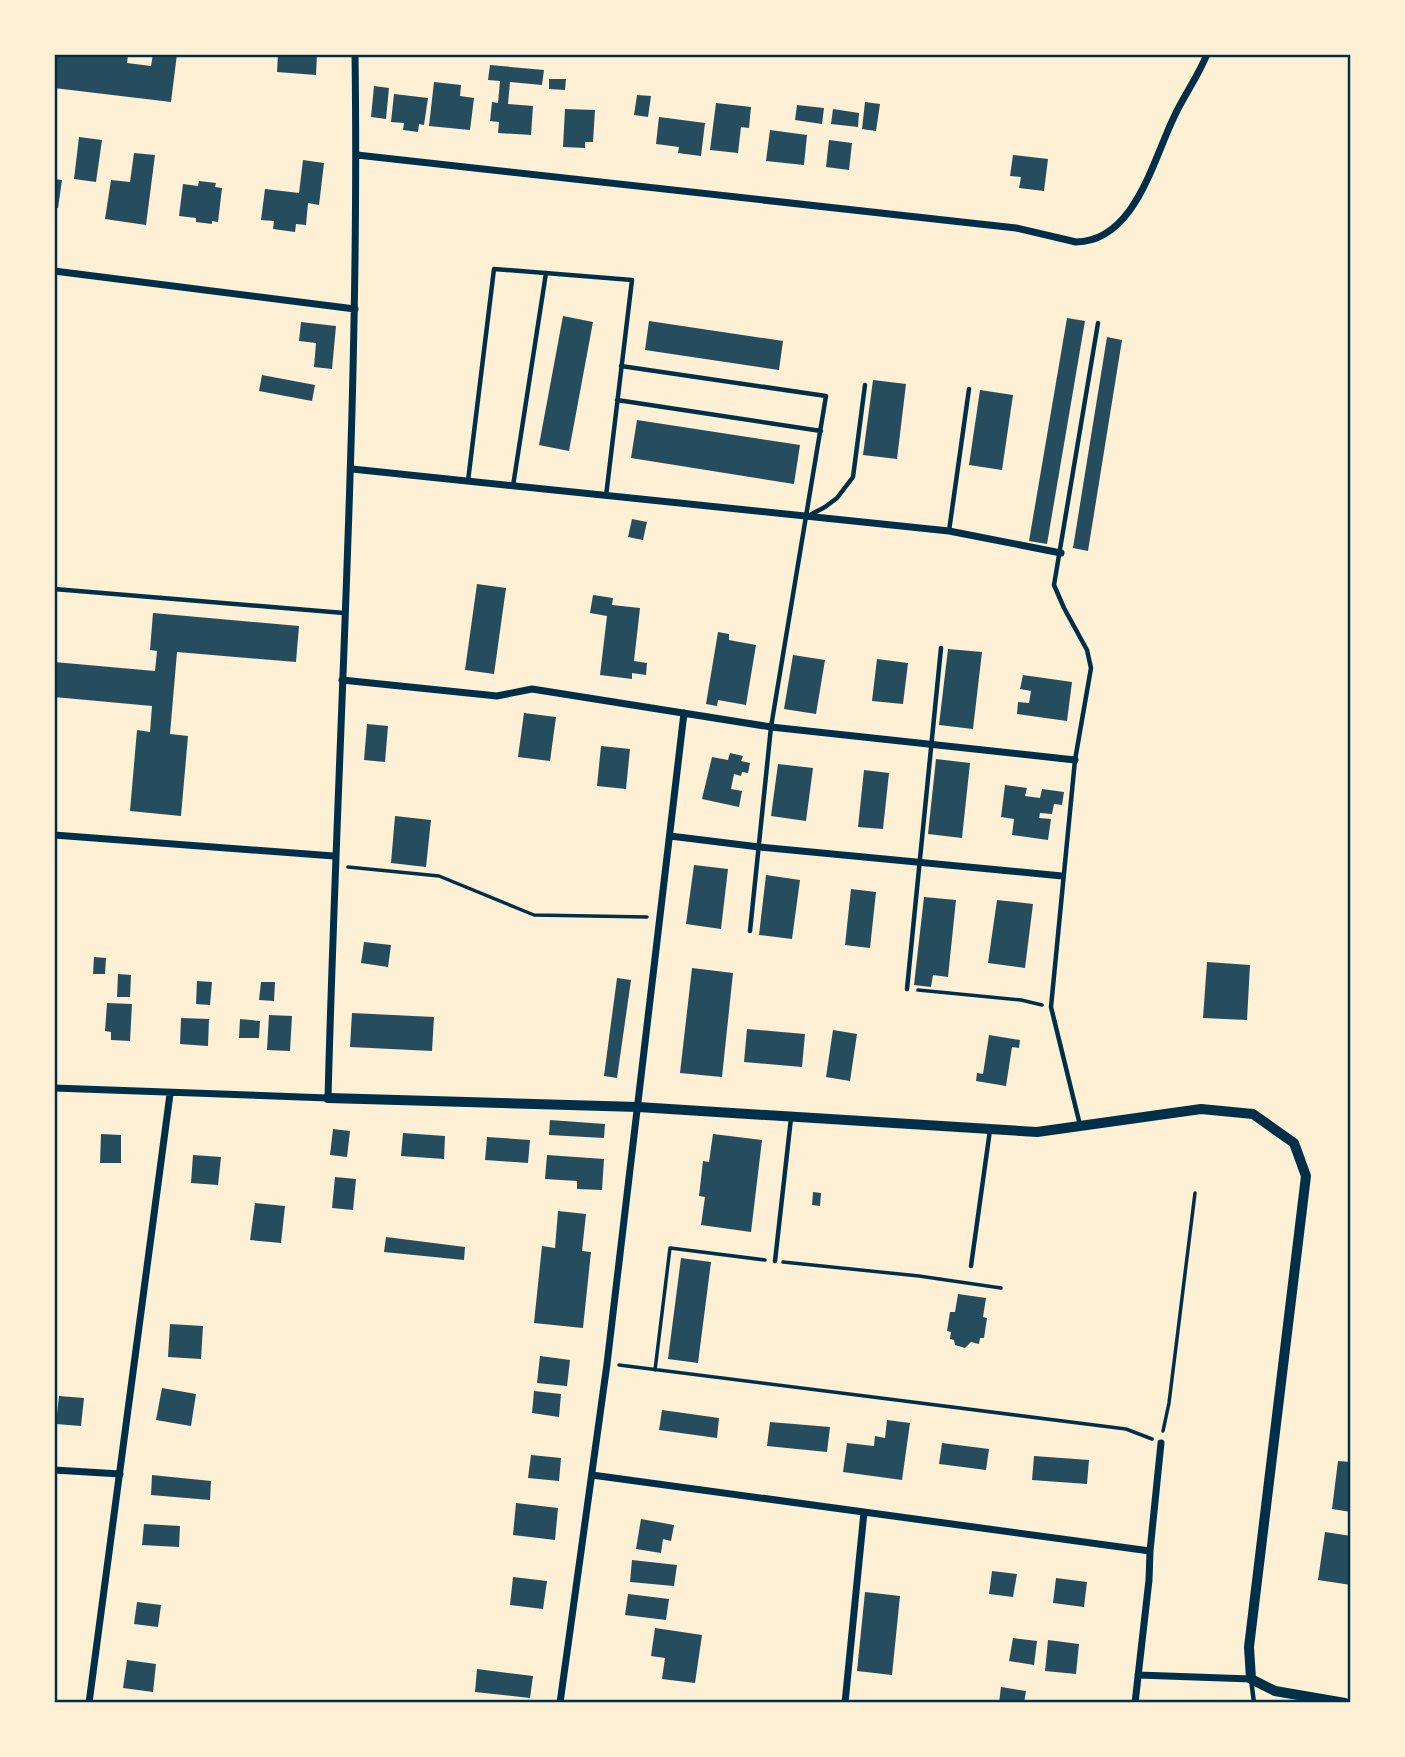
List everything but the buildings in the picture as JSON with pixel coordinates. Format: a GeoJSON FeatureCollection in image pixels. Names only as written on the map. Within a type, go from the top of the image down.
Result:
{"type":"FeatureCollection","features":[{"type":"Feature","properties":{"kind":"street"},"geometry":{"type":"LineString","coordinates":[[328,1098],[334,856],[352,469],[357,155],[355,54]]}},
{"type":"Feature","properties":{"kind":"street"},"geometry":{"type":"LineString","coordinates":[[357,155],[1016,228],[1086,242],[1107,234],[1129,211],[1146,185],[1174,116],[1201,70],[1206,54]]}},
{"type":"Feature","properties":{"kind":"street"},"geometry":{"type":"LineString","coordinates":[[54,271],[355,309]]}},
{"type":"Feature","properties":{"kind":"street"},"geometry":{"type":"LineString","coordinates":[[352,469],[949,531],[1061,553]]}},
{"type":"Feature","properties":{"kind":"street"},"geometry":{"type":"LineString","coordinates":[[342,680],[497,696],[533,689],[771,727],[1075,760]]}},
{"type":"Feature","properties":{"kind":"street"},"geometry":{"type":"LineString","coordinates":[[560,1703],[607,1364],[684,713]]}},
{"type":"Feature","properties":{"kind":"street"},"geometry":{"type":"LineString","coordinates":[[54,835],[334,856]]}},
{"type":"Feature","properties":{"kind":"street"},"geometry":{"type":"LineString","coordinates":[[670,836],[1062,876]]}},
{"type":"Feature","properties":{"kind":"street"},"geometry":{"type":"LineString","coordinates":[[54,1088],[170,1094],[638,1107],[1037,1132],[1201,1109],[1253,1114],[1294,1143],[1306,1176],[1249,1647],[1251,1679]]}},
{"type":"Feature","properties":{"kind":"street"},"geometry":{"type":"LineString","coordinates":[[89,1703],[170,1094]]}},
{"type":"Feature","properties":{"kind":"street"},"geometry":{"type":"LineString","coordinates":[[1135,1703],[1161,1443]]}},
{"type":"Feature","properties":{"kind":"street"},"geometry":{"type":"LineString","coordinates":[[54,1470],[120,1474]]}},
{"type":"Feature","properties":{"kind":"street"},"geometry":{"type":"LineString","coordinates":[[592,1475],[1150,1551]]}},
{"type":"Feature","properties":{"kind":"street"},"geometry":{"type":"LineString","coordinates":[[845,1703],[864,1512]]}},
{"type":"Feature","properties":{"kind":"street"},"geometry":{"type":"LineString","coordinates":[[1138,1675],[1251,1679],[1275,1691],[1345,1703]]}},
{"type":"Feature","properties":{"kind":"lane"},"geometry":{"type":"LineString","coordinates":[[468,481],[494,269],[632,280],[606,496]]}},
{"type":"Feature","properties":{"kind":"lane"},"geometry":{"type":"LineString","coordinates":[[513,486],[546,273]]}},
{"type":"Feature","properties":{"kind":"lane"},"geometry":{"type":"LineString","coordinates":[[1080,1126],[1051,1007],[1075,760],[1091,668],[1087,650],[1055,585],[1097,323]]}},
{"type":"Feature","properties":{"kind":"lane"},"geometry":{"type":"LineString","coordinates":[[621,366],[826,396],[771,727],[750,931]]}},
{"type":"Feature","properties":{"kind":"lane"},"geometry":{"type":"LineString","coordinates":[[807,516],[837,498],[853,477],[865,385]]}},
{"type":"Feature","properties":{"kind":"lane"},"geometry":{"type":"LineString","coordinates":[[949,531],[969,389]]}},
{"type":"Feature","properties":{"kind":"lane"},"geometry":{"type":"LineString","coordinates":[[617,400],[821,431]]}},
{"type":"Feature","properties":{"kind":"lane"},"geometry":{"type":"LineString","coordinates":[[54,589],[344,613]]}},
{"type":"Feature","properties":{"kind":"lane"},"geometry":{"type":"LineString","coordinates":[[906,989],[941,648]]}},
{"type":"Feature","properties":{"kind":"lane"},"geometry":{"type":"LineString","coordinates":[[775,1261],[791,1117]]}},
{"type":"Feature","properties":{"kind":"lane"},"geometry":{"type":"LineString","coordinates":[[971,1266],[990,1129]]}},
{"type":"Feature","properties":{"kind":"lane"},"geometry":{"type":"LineString","coordinates":[[1251,1679],[1254,1703]]}},
{"type":"Feature","properties":{"kind":"path"},"geometry":{"type":"LineString","coordinates":[[334,866],[439,876],[534,915],[660,918]]}},
{"type":"Feature","properties":{"kind":"path"},"geometry":{"type":"LineString","coordinates":[[906,989],[1021,1000],[1051,1007]]}},
{"type":"Feature","properties":{"kind":"path"},"geometry":{"type":"LineString","coordinates":[[607,1364],[1126,1429],[1161,1443],[1169,1403],[1195,1193]]}},
{"type":"Feature","properties":{"kind":"path"},"geometry":{"type":"LineString","coordinates":[[655,1370],[670,1248],[1001,1288]]}}]}
